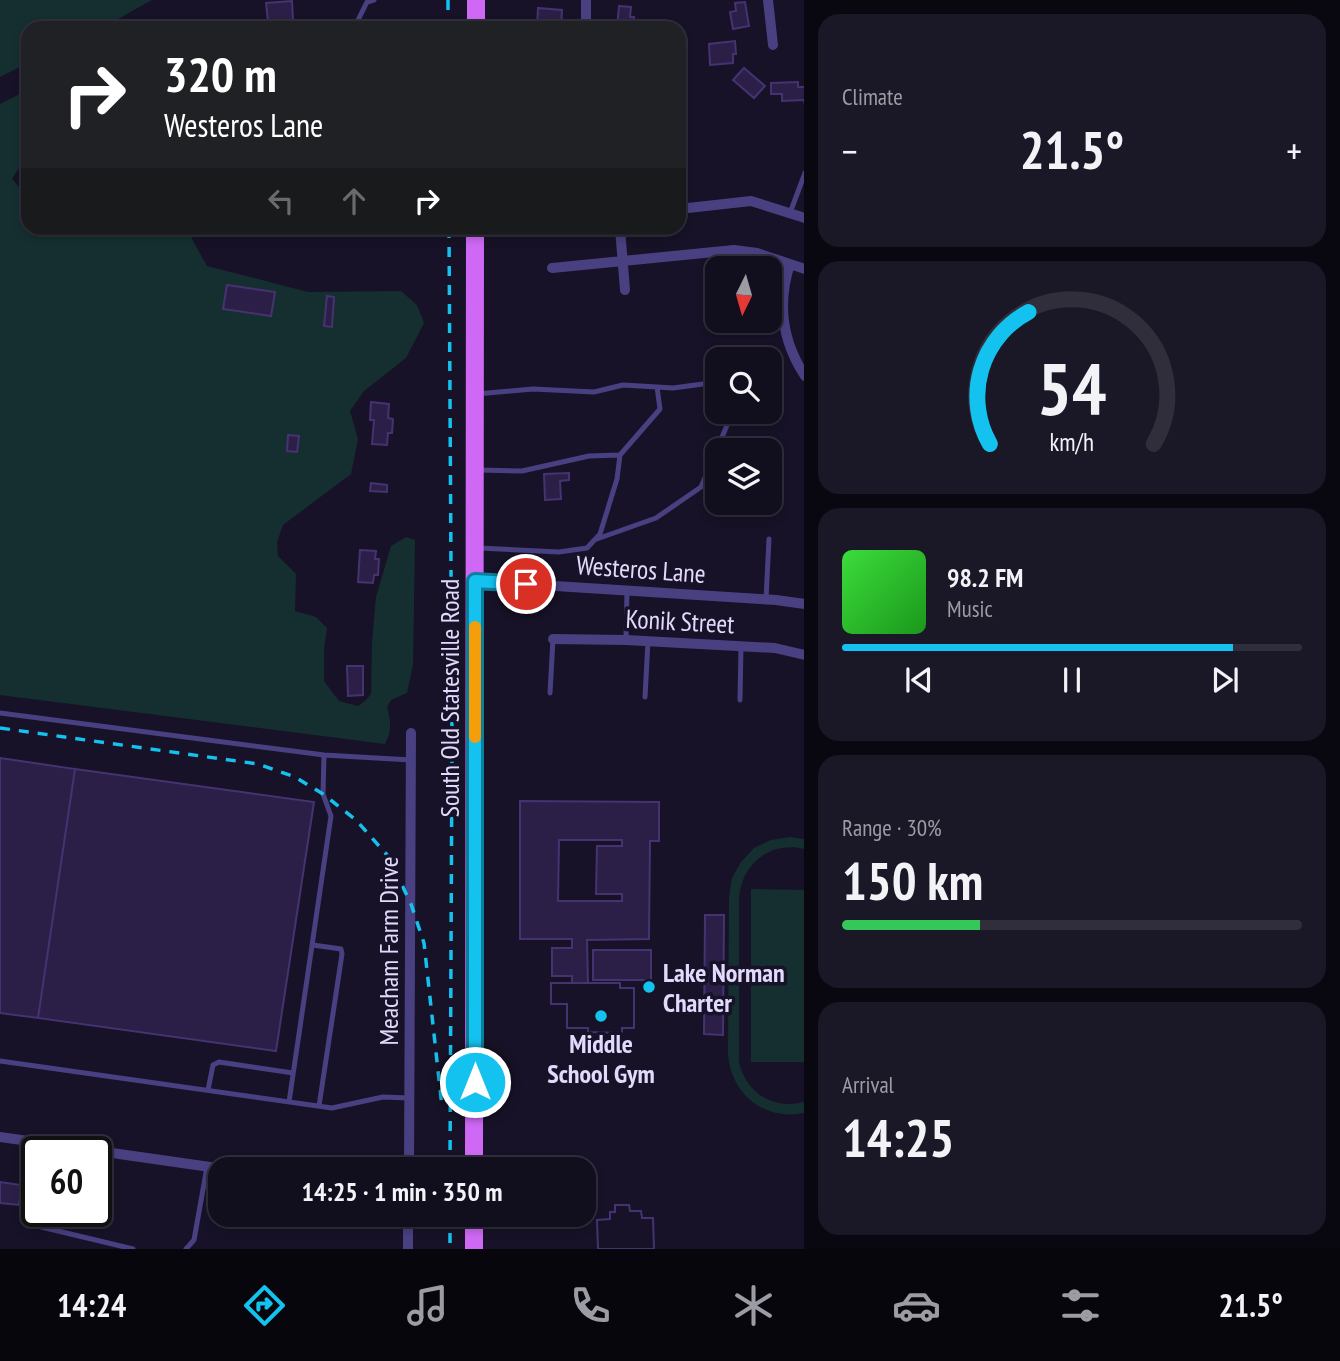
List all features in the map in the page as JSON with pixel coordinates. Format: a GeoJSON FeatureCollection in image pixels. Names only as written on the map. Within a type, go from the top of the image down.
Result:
{"type":"FeatureCollection","features":[{"type":"Feature","properties":{"kind":"main road"},"geometry":{"type":"LineString","coordinates":[[476,0],[476,21]]}},
{"type":"Feature","properties":{"kind":"main road","name":"South Old Statesville Road"},"geometry":{"type":"LineString","coordinates":[[474,1157],[475,235]]}},
{"type":"Feature","properties":{"kind":"main road"},"geometry":{"type":"LineString","coordinates":[[474,1227],[474,1249]]}},
{"type":"Feature","properties":{"kind":"street"},"geometry":{"type":"LineString","coordinates":[[586,0],[586,21]]}},
{"type":"Feature","properties":{"kind":"street"},"geometry":{"type":"LineString","coordinates":[[768,0],[773,45]]}},
{"type":"Feature","properties":{"kind":"street"},"geometry":{"type":"LineString","coordinates":[[686,207],[751,201],[804,218]]}},
{"type":"Feature","properties":{"kind":"street"},"geometry":{"type":"LineString","coordinates":[[621,235],[625,290]]}},
{"type":"Feature","properties":{"kind":"street"},"geometry":{"type":"LineString","coordinates":[[552,268],[734,250],[757,253],[804,269]]}},
{"type":"Feature","properties":{"kind":"street"},"geometry":{"type":"LineString","coordinates":[[790,264],[784,286],[783,322],[793,356],[804,376]]}},
{"type":"Feature","properties":{"kind":"street","name":"Westeros Lane"},"geometry":{"type":"LineString","coordinates":[[475,581],[766,599],[804,604]]}},
{"type":"Feature","properties":{"kind":"street","name":"Konik Street"},"geometry":{"type":"LineString","coordinates":[[553,639],[741,646],[782,649],[804,656]]}},
{"type":"Feature","properties":{"kind":"street","name":"Meacham Farm Drive"},"geometry":{"type":"LineString","coordinates":[[409,1157],[411,733]]}},
{"type":"Feature","properties":{"kind":"street"},"geometry":{"type":"LineString","coordinates":[[0,1137],[206,1167]]}},
{"type":"Feature","properties":{"kind":"street"},"geometry":{"type":"LineString","coordinates":[[408,1227],[408,1249]]}},
{"type":"Feature","properties":{"kind":"lane"},"geometry":{"type":"LineString","coordinates":[[358,21],[368,2],[374,0]]}},
{"type":"Feature","properties":{"kind":"lane"},"geometry":{"type":"LineString","coordinates":[[790,212],[804,173]]}},
{"type":"Feature","properties":{"kind":"lane"},"geometry":{"type":"LineString","coordinates":[[476,394],[533,389],[594,392],[623,385],[673,388],[705,384]]}},
{"type":"Feature","properties":{"kind":"lane"},"geometry":{"type":"LineString","coordinates":[[476,548],[559,552],[587,548],[600,534],[611,500],[620,455],[660,409],[657,387]]}},
{"type":"Feature","properties":{"kind":"lane"},"geometry":{"type":"LineString","coordinates":[[594,540],[656,518],[701,487],[728,424]]}},
{"type":"Feature","properties":{"kind":"lane"},"geometry":{"type":"LineString","coordinates":[[475,470],[522,471],[589,456],[620,455]]}},
{"type":"Feature","properties":{"kind":"lane"},"geometry":{"type":"LineString","coordinates":[[766,599],[769,539]]}},
{"type":"Feature","properties":{"kind":"lane"},"geometry":{"type":"LineString","coordinates":[[626,640],[627,591]]}},
{"type":"Feature","properties":{"kind":"lane"},"geometry":{"type":"LineString","coordinates":[[550,694],[553,639]]}},
{"type":"Feature","properties":{"kind":"lane"},"geometry":{"type":"LineString","coordinates":[[645,697],[648,641]]}},
{"type":"Feature","properties":{"kind":"lane"},"geometry":{"type":"LineString","coordinates":[[740,700],[741,646]]}},
{"type":"Feature","properties":{"kind":"lane"},"geometry":{"type":"LineString","coordinates":[[0,713],[324,755],[411,760]]}},
{"type":"Feature","properties":{"kind":"lane"},"geometry":{"type":"LineString","coordinates":[[289,1102],[331,816],[323,794],[324,755]]}},
{"type":"Feature","properties":{"kind":"lane"},"geometry":{"type":"LineString","coordinates":[[313,945],[341,949],[342,954],[319,1106]]}},
{"type":"Feature","properties":{"kind":"lane"},"geometry":{"type":"LineString","coordinates":[[0,1061],[332,1108],[383,1097],[410,1098]]}},
{"type":"Feature","properties":{"kind":"lane"},"geometry":{"type":"LineString","coordinates":[[208,1090],[213,1065],[219,1062],[293,1073]]}},
{"type":"Feature","properties":{"kind":"lane"},"geometry":{"type":"LineString","coordinates":[[186,1249],[194,1240],[206,1167]]}},
{"type":"Feature","properties":{"kind":"lane"},"geometry":{"type":"LineString","coordinates":[[41,1227],[133,1249]]}},
{"type":"Feature","properties":{"kind":"green space"},"geometry":{"type":"Polygon","coordinates":[[[0,0],[152,0],[114,21],[21,21],[21,66],[0,77],[0,0]]]}},
{"type":"Feature","properties":{"kind":"green space"},"geometry":{"type":"Polygon","coordinates":[[[21,94],[21,165],[12,179],[21,189],[21,235],[191,235],[207,266],[308,292],[401,291],[417,305],[424,323],[406,358],[364,391],[350,411],[358,439],[351,474],[283,525],[277,542],[278,556],[296,574],[295,611],[316,617],[327,628],[324,681],[339,701],[358,706],[371,694],[376,597],[391,546],[406,537],[415,540],[413,665],[407,693],[391,700],[387,707],[390,726],[385,744],[0,695],[0,104],[21,94]]]}},
{"type":"Feature","properties":{"kind":"green space"},"geometry":{"type":"Polygon","coordinates":[[[790,837],[804,839],[804,849],[780,848],[760,857],[746,874],[739,897],[739,1062],[748,1082],[762,1097],[782,1103],[804,1102],[804,1113],[789,1114],[776,1113],[752,1102],[736,1081],[728,1054],[729,897],[732,878],[741,862],[754,848],[771,840],[790,837]]]}},
{"type":"Feature","properties":{"kind":"green space"},"geometry":{"type":"Polygon","coordinates":[[[751,889],[804,890],[804,1062],[751,1062],[751,889]]]}},
{"type":"Feature","properties":{"kind":"building"},"geometry":{"type":"Polygon","coordinates":[[[292,1],[293,20],[268,21],[266,3],[292,1]]]}},
{"type":"Feature","properties":{"kind":"building"},"geometry":{"type":"Polygon","coordinates":[[[745,2],[749,26],[733,29],[730,12],[736,11],[735,3],[745,2]]]}},
{"type":"Feature","properties":{"kind":"building"},"geometry":{"type":"Polygon","coordinates":[[[619,6],[631,7],[630,17],[634,17],[634,21],[618,21],[619,6]]]}},
{"type":"Feature","properties":{"kind":"building"},"geometry":{"type":"Polygon","coordinates":[[[538,8],[562,10],[561,21],[537,21],[538,8]]]}},
{"type":"Feature","properties":{"kind":"building"},"geometry":{"type":"Polygon","coordinates":[[[735,41],[736,54],[733,54],[733,63],[710,65],[709,44],[735,41]]]}},
{"type":"Feature","properties":{"kind":"building"},"geometry":{"type":"Polygon","coordinates":[[[744,68],[765,86],[754,98],[733,80],[744,68]]]}},
{"type":"Feature","properties":{"kind":"building"},"geometry":{"type":"Polygon","coordinates":[[[798,82],[798,87],[804,87],[804,100],[782,101],[782,94],[771,94],[771,83],[798,82]]]}},
{"type":"Feature","properties":{"kind":"building"},"geometry":{"type":"Polygon","coordinates":[[[227,285],[275,292],[271,316],[223,309],[227,285]]]}},
{"type":"Feature","properties":{"kind":"building"},"geometry":{"type":"Polygon","coordinates":[[[327,296],[334,297],[332,327],[324,326],[327,296]]]}},
{"type":"Feature","properties":{"kind":"building"},"geometry":{"type":"Polygon","coordinates":[[[371,402],[389,404],[388,418],[393,419],[392,433],[388,433],[387,445],[372,444],[374,420],[370,420],[371,402]]]}},
{"type":"Feature","properties":{"kind":"building"},"geometry":{"type":"Polygon","coordinates":[[[288,435],[299,436],[297,452],[287,451],[288,435]]]}},
{"type":"Feature","properties":{"kind":"building"},"geometry":{"type":"Polygon","coordinates":[[[569,473],[569,480],[560,481],[561,499],[545,500],[544,474],[569,473]]]}},
{"type":"Feature","properties":{"kind":"building"},"geometry":{"type":"Polygon","coordinates":[[[371,483],[387,485],[387,492],[370,491],[371,483]]]}},
{"type":"Feature","properties":{"kind":"building"},"geometry":{"type":"Polygon","coordinates":[[[360,550],[376,551],[375,559],[379,559],[378,575],[374,575],[373,583],[358,582],[360,550]]]}},
{"type":"Feature","properties":{"kind":"building"},"geometry":{"type":"Polygon","coordinates":[[[347,666],[363,666],[363,695],[348,696],[347,666]]]}},
{"type":"Feature","properties":{"kind":"building"},"geometry":{"type":"Polygon","coordinates":[[[0,758],[75,769],[38,1018],[0,1013],[0,758]]]}},
{"type":"Feature","properties":{"kind":"building"},"geometry":{"type":"Polygon","coordinates":[[[75,769],[314,802],[276,1051],[38,1018],[75,769]]]}},
{"type":"Feature","properties":{"kind":"building"},"geometry":{"type":"Polygon","coordinates":[[[520,801],[659,802],[659,841],[650,841],[649,939],[587,940],[588,983],[572,983],[572,976],[552,976],[552,948],[572,948],[572,939],[520,939],[520,801]],[[559,840],[558,901],[622,901],[622,894],[596,894],[597,846],[622,846],[622,840],[559,840]]]}},
{"type":"Feature","properties":{"kind":"building"},"geometry":{"type":"Polygon","coordinates":[[[705,915],[724,915],[723,1035],[704,1034],[705,915]]]}},
{"type":"Feature","properties":{"kind":"building"},"geometry":{"type":"Polygon","coordinates":[[[593,950],[651,950],[651,980],[593,980],[593,950]]]}},
{"type":"Feature","properties":{"kind":"building","name":"Middle School Gym"},"geometry":{"type":"Polygon","coordinates":[[[551,983],[620,983],[620,988],[634,988],[634,1028],[622,1028],[622,1033],[567,1028],[567,1004],[551,1004],[551,983]]]}},
{"type":"Feature","properties":{"kind":"building","name":"Middle School Gym"},"geometry":{"type":"Polygon","coordinates":[[[551,983],[620,983],[620,988],[634,988],[634,1028],[622,1028],[622,1033],[567,1028],[567,1004],[551,1004],[551,983]]]}},
{"type":"Feature","properties":{"kind":"building"},"geometry":{"type":"Polygon","coordinates":[[[0,1182],[21,1185],[19,1205],[0,1203],[0,1182]]]}},
{"type":"Feature","properties":{"kind":"building"},"geometry":{"type":"Polygon","coordinates":[[[615,1205],[629,1205],[630,1211],[641,1211],[642,1218],[653,1218],[654,1249],[598,1249],[597,1220],[610,1219],[610,1212],[615,1212],[615,1205]]]}},
{"type":"Feature","properties":{"kind":"building"},"geometry":{"type":"Polygon","coordinates":[[[615,1205],[629,1205],[630,1211],[641,1211],[642,1218],[653,1218],[654,1249],[598,1249],[597,1220],[610,1219],[610,1212],[615,1212],[615,1205]]]}},
{"type":"Feature","properties":{"kind":"railway"},"geometry":{"type":"LineString","coordinates":[[448,0],[448,21]]}},
{"type":"Feature","properties":{"kind":"railway"},"geometry":{"type":"LineString","coordinates":[[449,235],[452,737],[450,1157]]}},
{"type":"Feature","properties":{"kind":"railway"},"geometry":{"type":"LineString","coordinates":[[0,728],[258,764],[295,777],[323,794],[356,820],[388,856],[411,904],[424,943],[442,1107]]}},
{"type":"Feature","properties":{"kind":"railway"},"geometry":{"type":"LineString","coordinates":[[450,1227],[450,1249]]}},
{"type":"Feature","properties":{"kind":"slow traffic"},"geometry":{"type":"LineString","coordinates":[[475,627],[475,737]]}},
{"type":"Feature","properties":{"kind":"place","name":"Lake Norman Charter"},"geometry":{"type":"Point","coordinates":[649,987]}},
{"type":"Feature","properties":{"kind":"place","name":"Middle School Gym"},"geometry":{"type":"Point","coordinates":[601,1016]}},
{"type":"Feature","properties":{"kind":"route"},"geometry":{"type":"LineString","coordinates":[[475,1082],[475,581],[526,584]]}}]}
